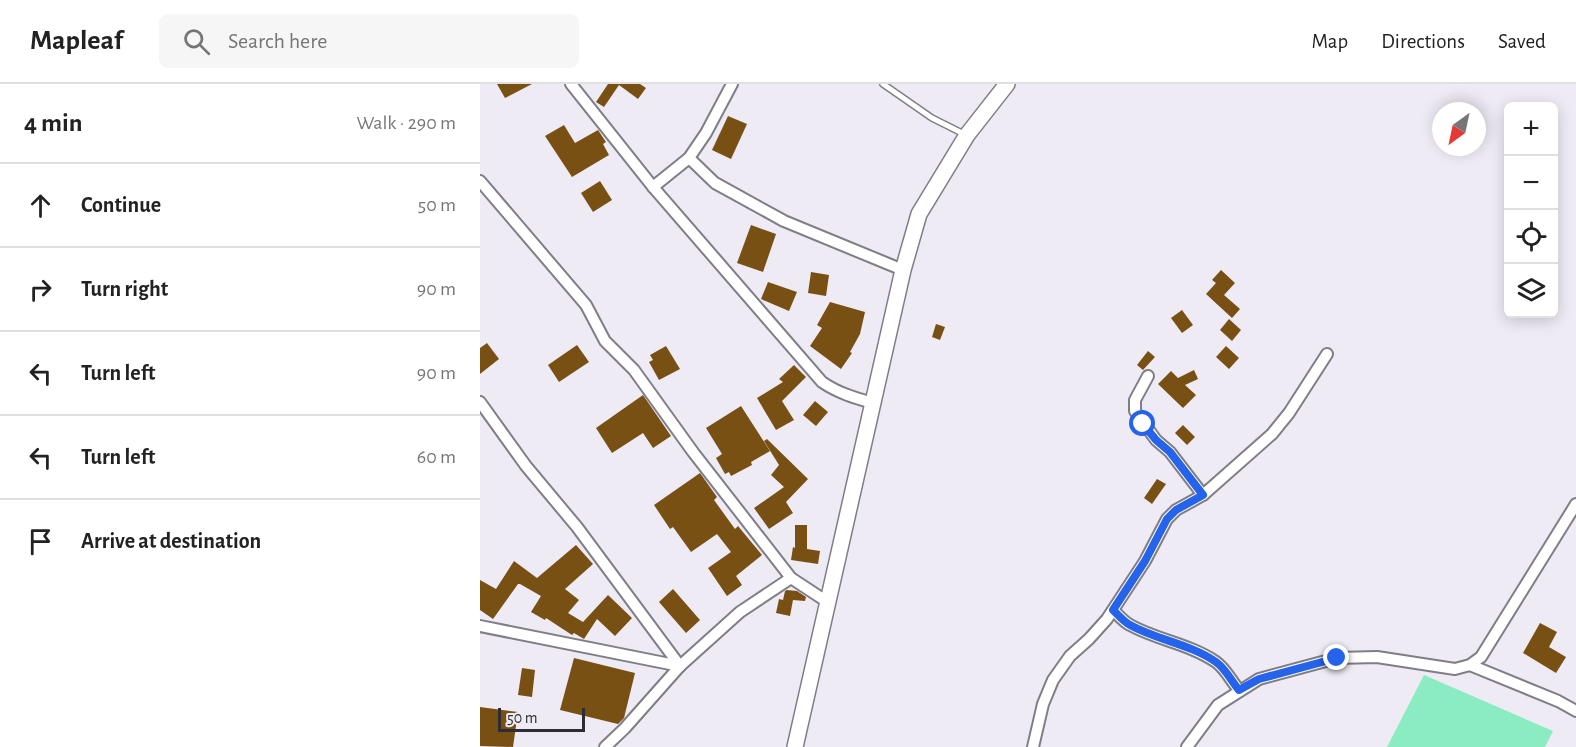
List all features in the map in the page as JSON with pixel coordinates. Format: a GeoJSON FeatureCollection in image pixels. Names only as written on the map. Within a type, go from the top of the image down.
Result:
{"type":"FeatureCollection","features":[{"type":"Feature","properties":{"kind":"street"},"geometry":{"type":"LineString","coordinates":[[571,84],[652,187],[822,382],[847,396],[873,403]]}},
{"type":"Feature","properties":{"kind":"street"},"geometry":{"type":"LineString","coordinates":[[652,187],[689,158],[732,84]]}},
{"type":"Feature","properties":{"kind":"street"},"geometry":{"type":"LineString","coordinates":[[795,747],[903,270],[919,214],[967,135],[1007,84]]}},
{"type":"Feature","properties":{"kind":"street"},"geometry":{"type":"LineString","coordinates":[[689,158],[715,183],[784,221],[903,270]]}},
{"type":"Feature","properties":{"kind":"street"},"geometry":{"type":"LineString","coordinates":[[480,181],[586,305],[605,341],[634,370],[693,452],[791,578],[828,603]]}},
{"type":"Feature","properties":{"kind":"street"},"geometry":{"type":"LineString","coordinates":[[1033,747],[1043,704],[1053,680],[1070,656],[1089,639],[1113,610],[1145,561],[1167,519],[1176,510],[1203,495],[1272,434],[1289,413],[1327,354]]}},
{"type":"Feature","properties":{"kind":"street"},"geometry":{"type":"LineString","coordinates":[[1148,376],[1135,400],[1135,411],[1156,440],[1170,452],[1203,495]]}},
{"type":"Feature","properties":{"kind":"street"},"geometry":{"type":"LineString","coordinates":[[480,402],[526,466],[577,527],[680,666]]}},
{"type":"Feature","properties":{"kind":"street"},"geometry":{"type":"LineString","coordinates":[[1187,747],[1218,705],[1259,679],[1337,658],[1377,657],[1455,669],[1470,665],[1481,657],[1576,504]]}},
{"type":"Feature","properties":{"kind":"street"},"geometry":{"type":"LineString","coordinates":[[605,747],[680,666],[740,612],[791,578]]}},
{"type":"Feature","properties":{"kind":"street"},"geometry":{"type":"LineString","coordinates":[[1113,610],[1128,624],[1216,662],[1239,690]]}},
{"type":"Feature","properties":{"kind":"street"},"geometry":{"type":"LineString","coordinates":[[480,626],[680,666]]}},
{"type":"Feature","properties":{"kind":"street"},"geometry":{"type":"LineString","coordinates":[[1470,665],[1558,701],[1576,711]]}},
{"type":"Feature","properties":{"kind":"lane"},"geometry":{"type":"LineString","coordinates":[[883,84],[932,118],[967,135]]}},
{"type":"Feature","properties":{"kind":"green space"},"geometry":{"type":"Polygon","coordinates":[[[1424,675],[1553,731],[1545,747],[1387,747],[1424,675]]]}},
{"type":"Feature","properties":{"kind":"building"},"geometry":{"type":"Polygon","coordinates":[[[497,84],[532,84],[505,98],[497,84]]]}},
{"type":"Feature","properties":{"kind":"building"},"geometry":{"type":"Polygon","coordinates":[[[608,84],[640,84],[646,88],[638,99],[619,85],[604,107],[596,102],[608,84]]]}},
{"type":"Feature","properties":{"kind":"building"},"geometry":{"type":"Polygon","coordinates":[[[728,116],[747,124],[731,159],[712,150],[728,116]]]}},
{"type":"Feature","properties":{"kind":"building"},"geometry":{"type":"Polygon","coordinates":[[[564,125],[575,143],[598,130],[606,142],[603,144],[609,155],[572,177],[545,136],[564,125]]]}},
{"type":"Feature","properties":{"kind":"building"},"geometry":{"type":"Polygon","coordinates":[[[600,181],[612,200],[593,212],[581,193],[600,181]]]}},
{"type":"Feature","properties":{"kind":"building"},"geometry":{"type":"Polygon","coordinates":[[[751,225],[776,234],[763,272],[737,263],[751,225]]]}},
{"type":"Feature","properties":{"kind":"building"},"geometry":{"type":"Polygon","coordinates":[[[1221,270],[1235,283],[1224,295],[1240,309],[1232,318],[1206,294],[1216,283],[1212,280],[1221,270]]]}},
{"type":"Feature","properties":{"kind":"building"},"geometry":{"type":"Polygon","coordinates":[[[811,272],[829,275],[826,296],[808,293],[811,272]]]}},
{"type":"Feature","properties":{"kind":"building"},"geometry":{"type":"Polygon","coordinates":[[[768,282],[797,292],[789,311],[761,299],[768,282]]]}},
{"type":"Feature","properties":{"kind":"building"},"geometry":{"type":"Polygon","coordinates":[[[830,302],[865,312],[860,334],[850,352],[852,353],[841,369],[810,346],[822,328],[817,325],[830,302]]]}},
{"type":"Feature","properties":{"kind":"building"},"geometry":{"type":"Polygon","coordinates":[[[1182,310],[1193,325],[1182,333],[1171,318],[1182,310]]]}},
{"type":"Feature","properties":{"kind":"building"},"geometry":{"type":"Polygon","coordinates":[[[1229,319],[1241,330],[1232,341],[1220,330],[1229,319]]]}},
{"type":"Feature","properties":{"kind":"building"},"geometry":{"type":"Polygon","coordinates":[[[936,324],[945,327],[940,340],[932,337],[936,324]]]}},
{"type":"Feature","properties":{"kind":"building"},"geometry":{"type":"Polygon","coordinates":[[[487,343],[499,359],[480,374],[480,348],[487,343]]]}},
{"type":"Feature","properties":{"kind":"building"},"geometry":{"type":"Polygon","coordinates":[[[577,345],[589,362],[559,382],[548,365],[577,345]]]}},
{"type":"Feature","properties":{"kind":"building"},"geometry":{"type":"Polygon","coordinates":[[[666,346],[680,369],[659,380],[649,362],[653,360],[650,355],[666,346]]]}},
{"type":"Feature","properties":{"kind":"building"},"geometry":{"type":"Polygon","coordinates":[[[1226,346],[1239,358],[1229,369],[1216,357],[1226,346]]]}},
{"type":"Feature","properties":{"kind":"building"},"geometry":{"type":"Polygon","coordinates":[[[1148,351],[1155,357],[1143,370],[1137,365],[1148,351]]]}},
{"type":"Feature","properties":{"kind":"building"},"geometry":{"type":"Polygon","coordinates":[[[794,365],[806,377],[782,401],[794,420],[776,430],[757,398],[783,382],[779,379],[794,365]]]}},
{"type":"Feature","properties":{"kind":"building"},"geometry":{"type":"Polygon","coordinates":[[[1194,370],[1198,379],[1185,385],[1196,395],[1183,408],[1158,384],[1171,371],[1178,378],[1194,370]]]}},
{"type":"Feature","properties":{"kind":"building"},"geometry":{"type":"Polygon","coordinates":[[[643,395],[671,436],[653,448],[643,433],[612,453],[596,428],[643,395]]]}},
{"type":"Feature","properties":{"kind":"building"},"geometry":{"type":"Polygon","coordinates":[[[815,401],[828,412],[816,426],[803,415],[815,401]]]}},
{"type":"Feature","properties":{"kind":"building"},"geometry":{"type":"Polygon","coordinates":[[[741,406],[770,451],[751,462],[752,465],[731,476],[729,472],[725,474],[716,458],[722,454],[706,428],[741,406]]]}},
{"type":"Feature","properties":{"kind":"building"},"geometry":{"type":"Polygon","coordinates":[[[1183,425],[1195,437],[1187,445],[1175,433],[1183,425]]]}},
{"type":"Feature","properties":{"kind":"building"},"geometry":{"type":"Polygon","coordinates":[[[767,439],[808,479],[786,502],[793,513],[769,529],[754,508],[784,487],[771,475],[779,465],[764,441],[767,439]]]}},
{"type":"Feature","properties":{"kind":"building"},"geometry":{"type":"Polygon","coordinates":[[[700,473],[717,497],[714,500],[735,529],[738,526],[762,555],[736,576],[742,585],[727,596],[708,568],[731,552],[717,534],[691,552],[673,527],[670,529],[654,505],[700,473]]]}},
{"type":"Feature","properties":{"kind":"building"},"geometry":{"type":"Polygon","coordinates":[[[1157,479],[1166,484],[1152,504],[1144,498],[1157,479]]]}},
{"type":"Feature","properties":{"kind":"building"},"geometry":{"type":"Polygon","coordinates":[[[795,525],[807,525],[807,549],[820,551],[818,564],[791,560],[793,547],[795,548],[795,525]]]}},
{"type":"Feature","properties":{"kind":"building"},"geometry":{"type":"Polygon","coordinates":[[[576,545],[593,564],[565,589],[579,600],[568,613],[583,622],[608,595],[632,618],[615,636],[597,619],[584,639],[574,633],[572,635],[546,618],[545,620],[531,612],[541,596],[520,584],[493,619],[480,610],[480,580],[496,589],[514,561],[537,578],[576,545]]]}},
{"type":"Feature","properties":{"kind":"building"},"geometry":{"type":"Polygon","coordinates":[[[673,589],[700,620],[686,633],[659,602],[673,589]]]}},
{"type":"Feature","properties":{"kind":"building"},"geometry":{"type":"Polygon","coordinates":[[[787,590],[797,591],[806,597],[805,601],[793,600],[790,616],[776,613],[779,599],[783,600],[787,590]]]}},
{"type":"Feature","properties":{"kind":"building"},"geometry":{"type":"Polygon","coordinates":[[[1540,623],[1557,632],[1549,647],[1566,657],[1556,673],[1523,653],[1540,623]]]}},
{"type":"Feature","properties":{"kind":"building"},"geometry":{"type":"Polygon","coordinates":[[[574,658],[635,673],[624,718],[618,724],[560,710],[574,658]]]}},
{"type":"Feature","properties":{"kind":"building"},"geometry":{"type":"Polygon","coordinates":[[[522,668],[535,670],[532,697],[518,695],[522,668]]]}},
{"type":"Feature","properties":{"kind":"building"},"geometry":{"type":"Polygon","coordinates":[[[480,707],[518,712],[513,747],[480,746],[480,707]]]}},
{"type":"Feature","properties":{"kind":"route"},"geometry":{"type":"LineString","coordinates":[[1143,424],[1170,452],[1203,495],[1176,510],[1167,519],[1145,561],[1113,610],[1128,624],[1216,662],[1239,690],[1259,679],[1337,658]]}}]}
